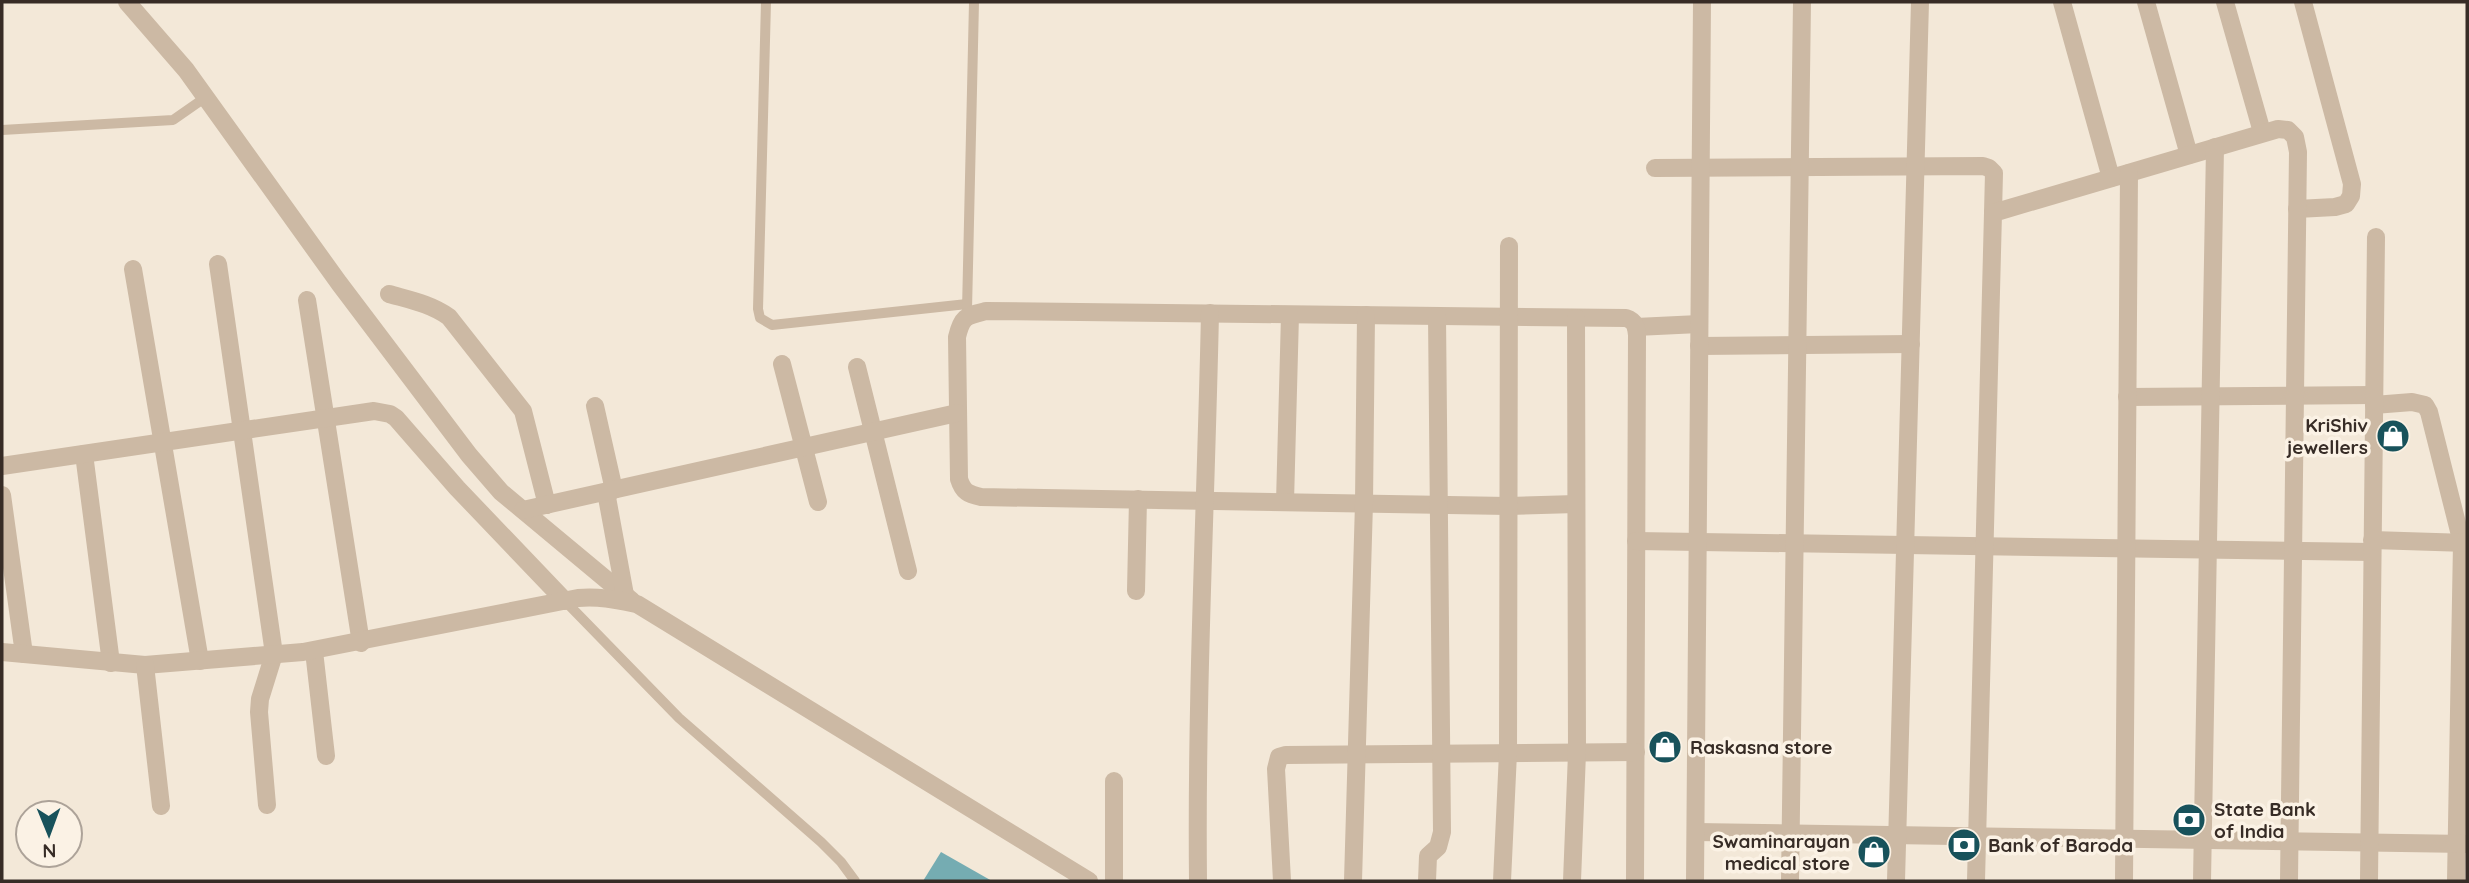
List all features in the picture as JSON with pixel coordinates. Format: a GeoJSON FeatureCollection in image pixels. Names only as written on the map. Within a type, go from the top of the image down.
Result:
{"type":"FeatureCollection","features":[{"type":"Feature","properties":{"kind":"street"},"geometry":{"type":"LineString","coordinates":[[127,2],[186,70],[442,423],[501,492],[631,599],[1089,881]]}},
{"type":"Feature","properties":{"kind":"street"},"geometry":{"type":"LineString","coordinates":[[1695,881],[1702,2]]}},
{"type":"Feature","properties":{"kind":"street"},"geometry":{"type":"LineString","coordinates":[[1790,881],[1801,2]]}},
{"type":"Feature","properties":{"kind":"street"},"geometry":{"type":"LineString","coordinates":[[1896,881],[1920,2]]}},
{"type":"Feature","properties":{"kind":"street"},"geometry":{"type":"LineString","coordinates":[[2062,2],[2111,178]]}},
{"type":"Feature","properties":{"kind":"street"},"geometry":{"type":"LineString","coordinates":[[2146,2],[2189,155]]}},
{"type":"Feature","properties":{"kind":"street"},"geometry":{"type":"LineString","coordinates":[[2225,2],[2262,132]]}},
{"type":"Feature","properties":{"kind":"street"},"geometry":{"type":"LineString","coordinates":[[2297,209],[2346,204],[2351,196],[2352,184],[2303,2]]}},
{"type":"Feature","properties":{"kind":"street"},"geometry":{"type":"LineString","coordinates":[[1993,213],[2262,132],[2288,130],[2295,137],[2298,152],[2289,881]]}},
{"type":"Feature","properties":{"kind":"street"},"geometry":{"type":"LineString","coordinates":[[2202,881],[2215,147]]}},
{"type":"Feature","properties":{"kind":"street"},"geometry":{"type":"LineString","coordinates":[[1655,169],[1983,166],[1994,173],[1976,881]]}},
{"type":"Feature","properties":{"kind":"street"},"geometry":{"type":"LineString","coordinates":[[2124,881],[2129,173]]}},
{"type":"Feature","properties":{"kind":"street"},"geometry":{"type":"LineString","coordinates":[[2369,881],[2376,237]]}},
{"type":"Feature","properties":{"kind":"street"},"geometry":{"type":"LineString","coordinates":[[1502,881],[1508,753],[1509,246]]}},
{"type":"Feature","properties":{"kind":"street"},"geometry":{"type":"LineString","coordinates":[[218,264],[274,654],[260,699],[259,712],[267,805]]}},
{"type":"Feature","properties":{"kind":"street"},"geometry":{"type":"LineString","coordinates":[[133,269],[200,661]]}},
{"type":"Feature","properties":{"kind":"street"},"geometry":{"type":"LineString","coordinates":[[389,294],[425,304],[449,317],[519,405],[527,421],[547,505]]}},
{"type":"Feature","properties":{"kind":"street"},"geometry":{"type":"LineString","coordinates":[[307,300],[361,642]]}},
{"type":"Feature","properties":{"kind":"street"},"geometry":{"type":"LineString","coordinates":[[1576,504],[1437,505],[981,497],[968,494],[961,489],[958,479],[957,337],[960,324],[967,309],[1632,320],[1636,327],[1635,881]]}},
{"type":"Feature","properties":{"kind":"street"},"geometry":{"type":"LineString","coordinates":[[1198,881],[1196,760],[1210,313]]}},
{"type":"Feature","properties":{"kind":"street"},"geometry":{"type":"LineString","coordinates":[[1285,502],[1290,314]]}},
{"type":"Feature","properties":{"kind":"street"},"geometry":{"type":"LineString","coordinates":[[1353,881],[1364,503],[1366,315]]}},
{"type":"Feature","properties":{"kind":"street"},"geometry":{"type":"LineString","coordinates":[[1427,881],[1428,856],[1441,840],[1437,316]]}},
{"type":"Feature","properties":{"kind":"street"},"geometry":{"type":"LineString","coordinates":[[1572,881],[1577,753],[1576,318]]}},
{"type":"Feature","properties":{"kind":"street"},"geometry":{"type":"LineString","coordinates":[[1636,327],[1699,324]]}},
{"type":"Feature","properties":{"kind":"street"},"geometry":{"type":"LineString","coordinates":[[1699,346],[1911,344]]}},
{"type":"Feature","properties":{"kind":"street"},"geometry":{"type":"LineString","coordinates":[[782,364],[818,502]]}},
{"type":"Feature","properties":{"kind":"street"},"geometry":{"type":"LineString","coordinates":[[857,367],[908,571]]}},
{"type":"Feature","properties":{"kind":"street"},"geometry":{"type":"LineString","coordinates":[[2127,397],[2295,396],[2425,405],[2465,543],[2462,844],[2456,881]]}},
{"type":"Feature","properties":{"kind":"street"},"geometry":{"type":"LineString","coordinates":[[595,406],[631,599]]}},
{"type":"Feature","properties":{"kind":"street"},"geometry":{"type":"LineString","coordinates":[[2,466],[374,411],[390,414],[565,601]]}},
{"type":"Feature","properties":{"kind":"street"},"geometry":{"type":"LineString","coordinates":[[523,510],[957,413]]}},
{"type":"Feature","properties":{"kind":"street"},"geometry":{"type":"LineString","coordinates":[[84,454],[111,663]]}},
{"type":"Feature","properties":{"kind":"street"},"geometry":{"type":"LineString","coordinates":[[2,495],[24,654]]}},
{"type":"Feature","properties":{"kind":"street"},"geometry":{"type":"LineString","coordinates":[[1136,591],[1138,499]]}},
{"type":"Feature","properties":{"kind":"street"},"geometry":{"type":"LineString","coordinates":[[1636,541],[2207,550],[2294,550],[2465,543]]}},
{"type":"Feature","properties":{"kind":"street"},"geometry":{"type":"LineString","coordinates":[[2,652],[145,665],[200,661],[314,651],[565,601],[594,597],[631,599]]}},
{"type":"Feature","properties":{"kind":"street"},"geometry":{"type":"LineString","coordinates":[[314,651],[326,756]]}},
{"type":"Feature","properties":{"kind":"street"},"geometry":{"type":"LineString","coordinates":[[145,665],[161,806]]}},
{"type":"Feature","properties":{"kind":"street"},"geometry":{"type":"LineString","coordinates":[[1282,881],[1276,769],[1279,757],[1636,752]]}},
{"type":"Feature","properties":{"kind":"street"},"geometry":{"type":"LineString","coordinates":[[1114,781],[1114,881]]}},
{"type":"Feature","properties":{"kind":"street"},"geometry":{"type":"LineString","coordinates":[[1696,832],[2462,844]]}},
{"type":"Feature","properties":{"kind":"lane"},"geometry":{"type":"LineString","coordinates":[[766,2],[759,267],[760,318],[772,325],[967,309],[974,2]]}},
{"type":"Feature","properties":{"kind":"lane"},"geometry":{"type":"LineString","coordinates":[[2,130],[173,120],[206,97]]}},
{"type":"Feature","properties":{"kind":"lane"},"geometry":{"type":"LineString","coordinates":[[565,601],[679,718],[821,842],[855,881]]}},
{"type":"Feature","properties":{"kind":"water"},"geometry":{"type":"Polygon","coordinates":[[[941,852],[992,881],[923,881],[941,852]]]}},
{"type":"Feature","properties":{"kind":"place","name":"KriShiv jewellers"},"geometry":{"type":"Point","coordinates":[2393,436]}},
{"type":"Feature","properties":{"kind":"place","name":"Raskasna store"},"geometry":{"type":"Point","coordinates":[1665,747]}},
{"type":"Feature","properties":{"kind":"place","name":"State Bank of India"},"geometry":{"type":"Point","coordinates":[2189,820]}},
{"type":"Feature","properties":{"kind":"place","name":"Bank of Baroda"},"geometry":{"type":"Point","coordinates":[1964,845]}},
{"type":"Feature","properties":{"kind":"place","name":"Swaminarayan medical store"},"geometry":{"type":"Point","coordinates":[1874,852]}}]}
